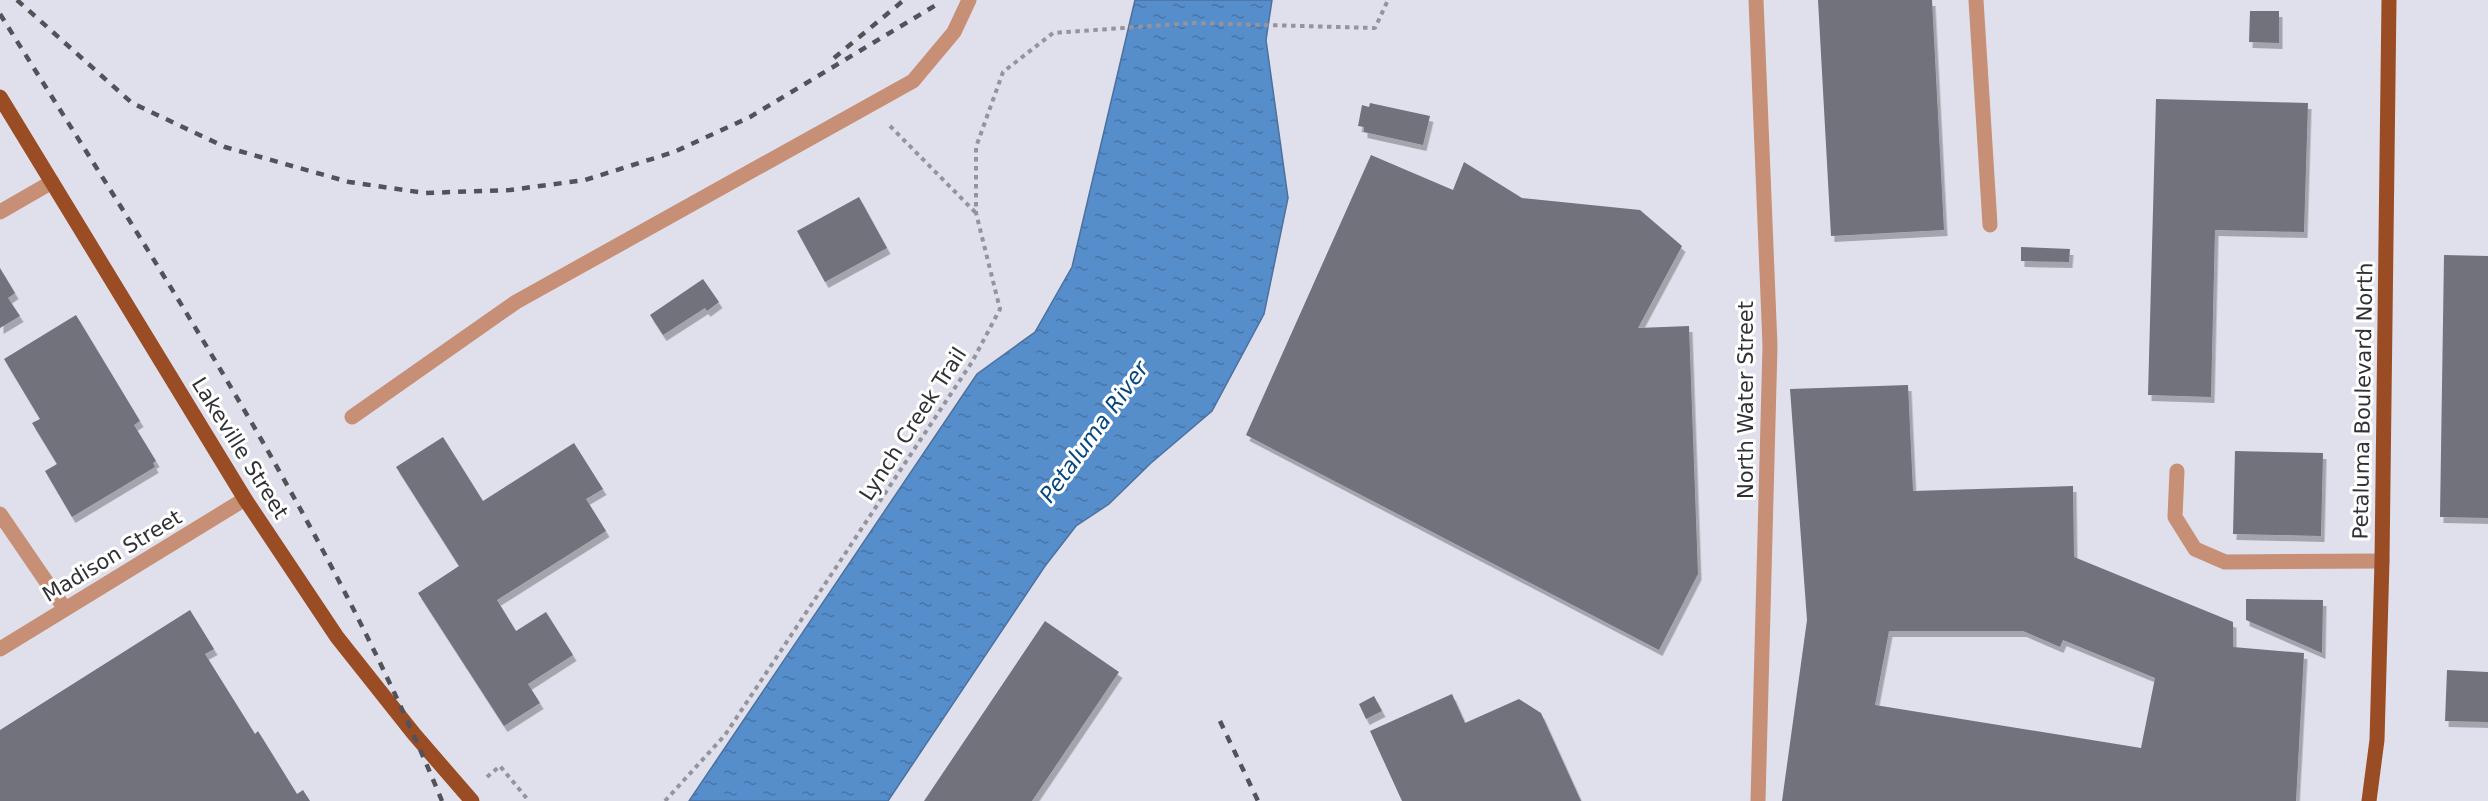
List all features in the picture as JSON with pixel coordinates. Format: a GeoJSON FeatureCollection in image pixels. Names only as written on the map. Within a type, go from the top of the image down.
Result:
{"type":"FeatureCollection","features":[{"type":"Feature","properties":{"kind":"main road","name":"Petaluma Boulevard North"},"geometry":{"type":"LineString","coordinates":[[2370,801],[2377,740],[2382,561],[2389,0]]}},
{"type":"Feature","properties":{"kind":"main road","name":"Lakeville Street"},"geometry":{"type":"LineString","coordinates":[[0,97],[245,499],[337,637],[414,734],[472,801]]}},
{"type":"Feature","properties":{"kind":"street"},"geometry":{"type":"LineString","coordinates":[[352,417],[516,302],[913,81],[954,32],[969,0]]}},
{"type":"Feature","properties":{"kind":"street","name":"North Water Street"},"geometry":{"type":"LineString","coordinates":[[1756,0],[1770,346],[1758,801]]}},
{"type":"Feature","properties":{"kind":"street"},"geometry":{"type":"LineString","coordinates":[[1976,0],[1990,225]]}},
{"type":"Feature","properties":{"kind":"street"},"geometry":{"type":"LineString","coordinates":[[0,212],[52,182]]}},
{"type":"Feature","properties":{"kind":"street"},"geometry":{"type":"LineString","coordinates":[[2177,471],[2175,517],[2195,549],[2225,562],[2382,561]]}},
{"type":"Feature","properties":{"kind":"street","name":"Madison Street"},"geometry":{"type":"LineString","coordinates":[[0,649],[245,499]]}},
{"type":"Feature","properties":{"kind":"street"},"geometry":{"type":"LineString","coordinates":[[0,514],[65,609]]}},
{"type":"Feature","properties":{"kind":"path","name":"Lynch Creek Trail"},"geometry":{"type":"LineString","coordinates":[[665,801],[726,735],[972,362],[1000,309],[976,213],[976,147],[1003,72],[1053,33],[1193,23],[1375,28],[1388,0]]}},
{"type":"Feature","properties":{"kind":"path"},"geometry":{"type":"LineString","coordinates":[[869,105],[976,213]]}},
{"type":"Feature","properties":{"kind":"water","name":"Petaluma River"},"geometry":{"type":"Polygon","coordinates":[[[1135,0],[1272,0],[1266,40],[1288,198],[1264,314],[1212,411],[1151,463],[1109,504],[1076,526],[1045,566],[888,801],[689,801],[977,374],[1035,332],[1072,267],[1135,0]]]}},
{"type":"Feature","properties":{"kind":"building"},"geometry":{"type":"Polygon","coordinates":[[[1818,0],[1932,0],[1944,230],[1831,236],[1818,0]]]}},
{"type":"Feature","properties":{"kind":"building"},"geometry":{"type":"Polygon","coordinates":[[[2250,11],[2279,11],[2279,43],[2249,42],[2250,11]]]}},
{"type":"Feature","properties":{"kind":"building"},"geometry":{"type":"Polygon","coordinates":[[[2156,99],[2308,103],[2304,232],[2215,230],[2211,397],[2148,395],[2156,99]]]}},
{"type":"Feature","properties":{"kind":"building"},"geometry":{"type":"Polygon","coordinates":[[[1370,103],[1430,116],[1423,145],[1364,132],[1364,127],[1358,126],[1362,105],[1369,107],[1370,103]]]}},
{"type":"Feature","properties":{"kind":"building"},"geometry":{"type":"Polygon","coordinates":[[[1371,155],[1453,190],[1464,162],[1522,198],[1640,210],[1682,246],[1638,328],[1689,326],[1698,574],[1659,650],[1246,435],[1371,155]]]}},
{"type":"Feature","properties":{"kind":"building"},"geometry":{"type":"Polygon","coordinates":[[[859,197],[887,248],[825,282],[797,231],[859,197]]]}},
{"type":"Feature","properties":{"kind":"building"},"geometry":{"type":"Polygon","coordinates":[[[2021,247],[2070,249],[2069,262],[2021,261],[2021,247]]]}},
{"type":"Feature","properties":{"kind":"building"},"geometry":{"type":"Polygon","coordinates":[[[2444,255],[2488,256],[2488,518],[2440,517],[2444,255]]]}},
{"type":"Feature","properties":{"kind":"building"},"geometry":{"type":"Polygon","coordinates":[[[0,268],[15,293],[8,298],[20,316],[0,328],[0,268]]]}},
{"type":"Feature","properties":{"kind":"building"},"geometry":{"type":"Polygon","coordinates":[[[703,279],[719,302],[707,311],[705,308],[663,335],[650,315],[703,279]]]}},
{"type":"Feature","properties":{"kind":"building"},"geometry":{"type":"Polygon","coordinates":[[[76,315],[140,421],[134,425],[156,461],[153,463],[155,467],[72,517],[45,471],[57,464],[32,423],[40,419],[4,359],[76,315]]]}},
{"type":"Feature","properties":{"kind":"building"},"geometry":{"type":"Polygon","coordinates":[[[1908,385],[1913,491],[2073,486],[2074,557],[2233,622],[2233,647],[2304,653],[2296,801],[1782,801],[1807,620],[1790,389],[1908,385]],[[1889,631],[1875,705],[2141,748],[2155,678],[2063,640],[2060,647],[2023,631],[1889,631]]]}},
{"type":"Feature","properties":{"kind":"building"},"geometry":{"type":"Polygon","coordinates":[[[443,437],[483,501],[574,443],[603,489],[586,499],[606,531],[497,600],[516,631],[546,612],[573,655],[528,684],[540,703],[504,726],[418,593],[459,566],[396,467],[443,437]]]}},
{"type":"Feature","properties":{"kind":"building"},"geometry":{"type":"Polygon","coordinates":[[[2235,451],[2323,453],[2321,536],[2233,534],[2235,451]]]}},
{"type":"Feature","properties":{"kind":"building"},"geometry":{"type":"Polygon","coordinates":[[[2246,599],[2323,600],[2322,653],[2246,620],[2246,599]]]}},
{"type":"Feature","properties":{"kind":"building"},"geometry":{"type":"Polygon","coordinates":[[[190,610],[214,649],[205,654],[255,734],[258,731],[297,794],[303,790],[310,801],[0,801],[0,730],[190,610]]]}},
{"type":"Feature","properties":{"kind":"building"},"geometry":{"type":"Polygon","coordinates":[[[1045,621],[1119,672],[1032,801],[924,801],[1045,621]]]}},
{"type":"Feature","properties":{"kind":"building"},"geometry":{"type":"Polygon","coordinates":[[[2447,670],[2488,672],[2488,722],[2445,721],[2447,670]]]}},
{"type":"Feature","properties":{"kind":"building"},"geometry":{"type":"Polygon","coordinates":[[[1452,694],[1465,723],[1519,699],[1541,713],[1581,801],[1402,801],[1370,731],[1452,694]]]}},
{"type":"Feature","properties":{"kind":"building"},"geometry":{"type":"Polygon","coordinates":[[[1374,696],[1382,711],[1366,719],[1359,704],[1374,696]]]}},
{"type":"Feature","properties":{"kind":"railway"},"geometry":{"type":"LineString","coordinates":[[17,0],[132,103],[225,147],[349,182],[425,193],[510,190],[585,180],[674,152],[750,117],[936,5]]}},
{"type":"Feature","properties":{"kind":"railway"},"geometry":{"type":"LineString","coordinates":[[834,58],[904,0]]}},
{"type":"Feature","properties":{"kind":"railway"},"geometry":{"type":"LineString","coordinates":[[0,14],[238,398],[294,497],[347,596],[397,698],[442,801]]}},
{"type":"Feature","properties":{"kind":"railway"},"geometry":{"type":"LineString","coordinates":[[1220,721],[1258,801]]}}]}
